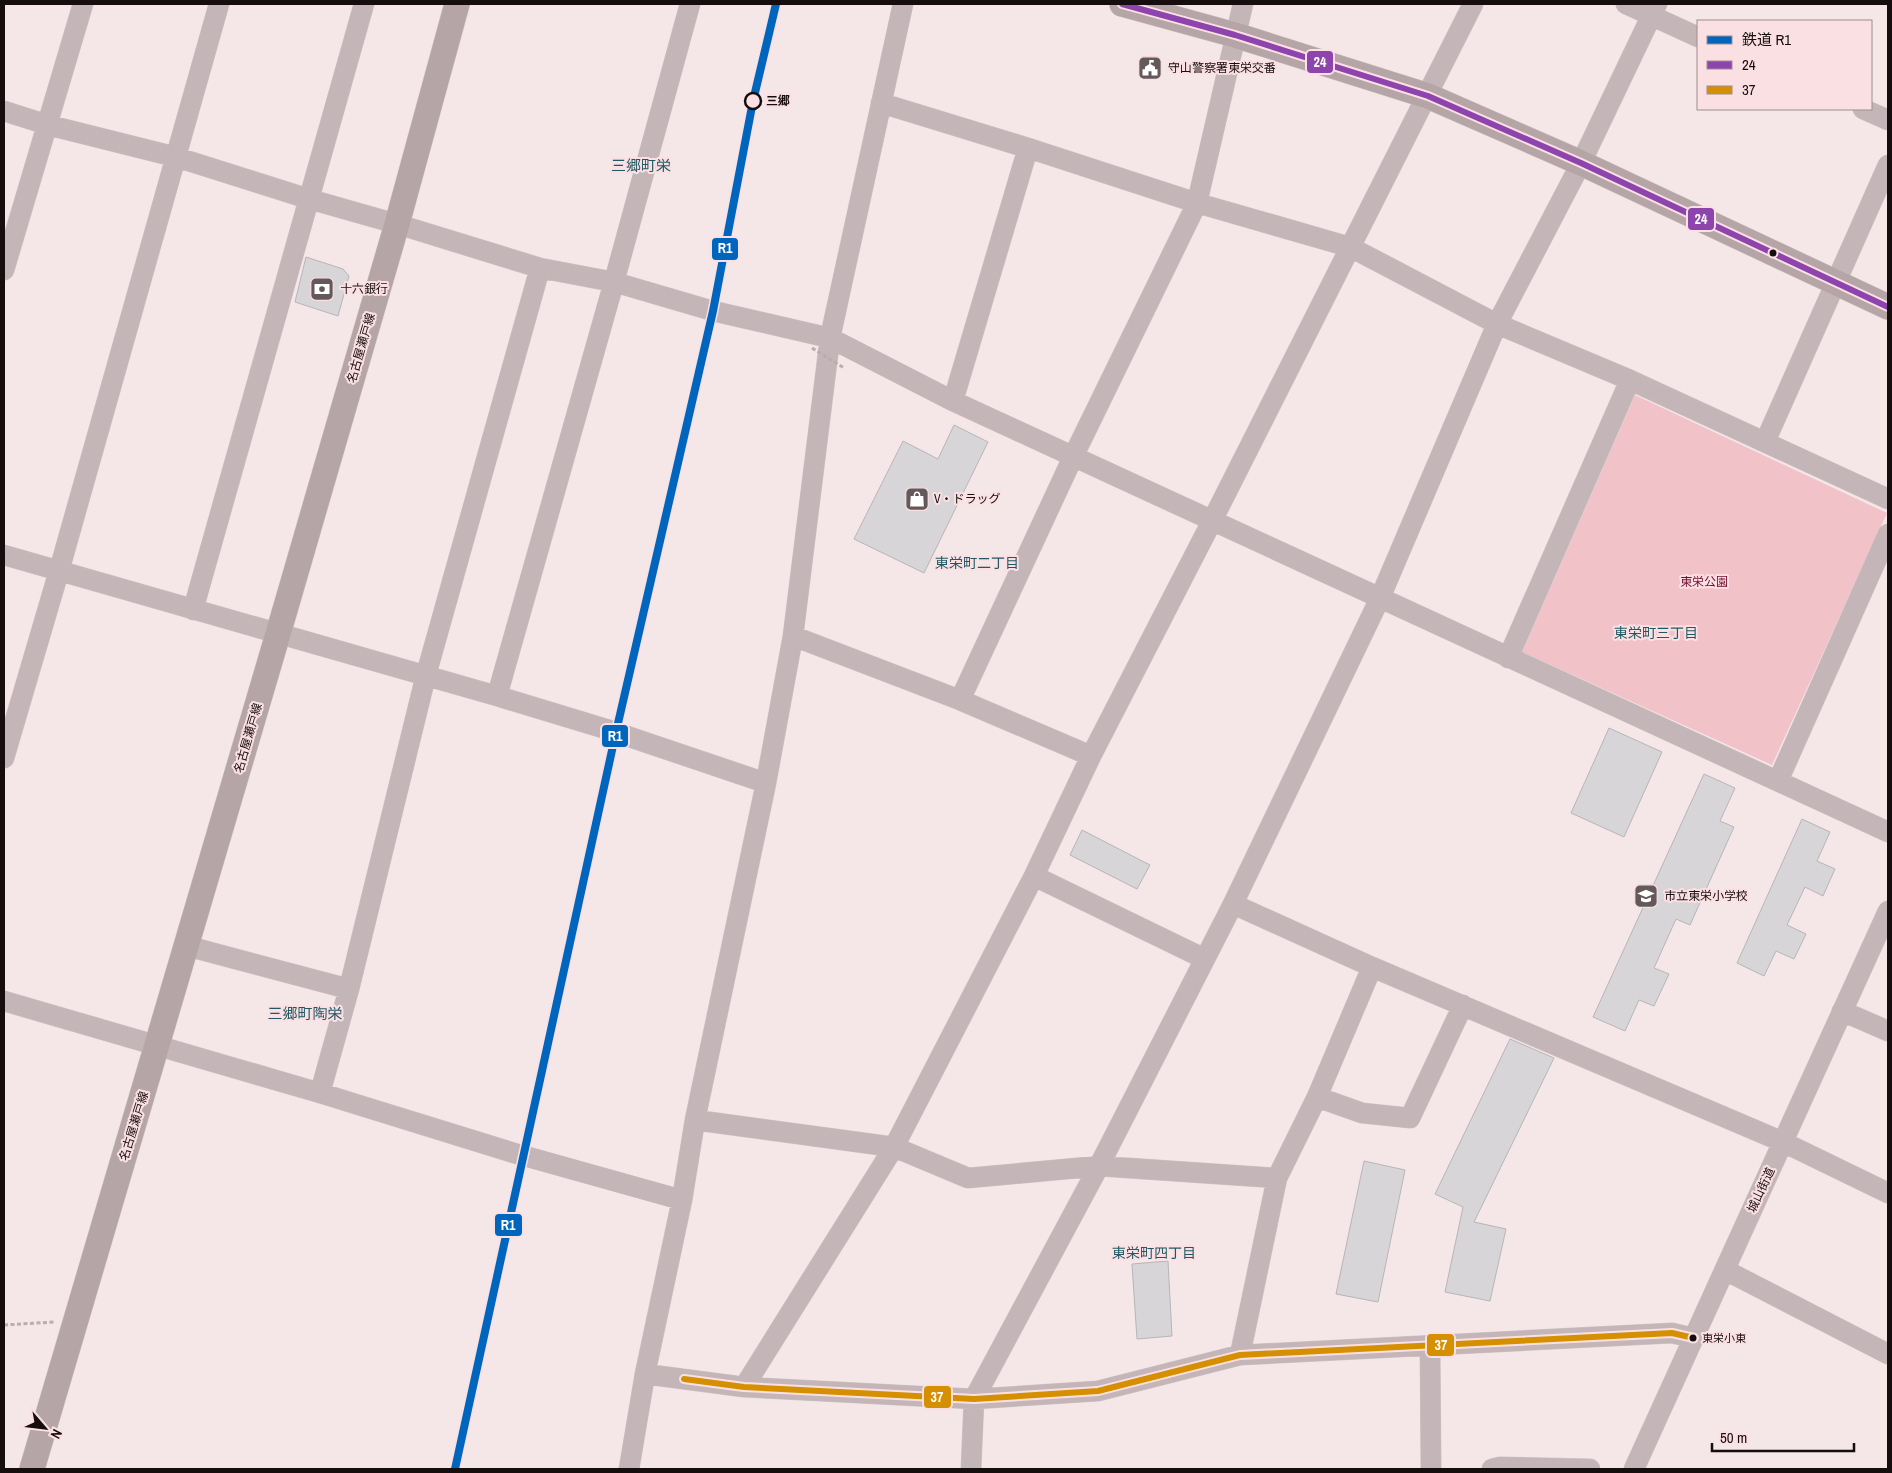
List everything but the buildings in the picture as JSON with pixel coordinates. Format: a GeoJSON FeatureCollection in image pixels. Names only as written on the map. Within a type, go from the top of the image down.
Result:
{"type":"FeatureCollection","features":[{"type":"Feature","properties":{"kind":"main road","name":"名古屋瀬戸線"},"geometry":{"type":"LineString","coordinates":[[32,1469],[187,946],[397,224],[457,4]]}},
{"type":"Feature","properties":{"kind":"main road"},"geometry":{"type":"LineString","coordinates":[[1122,4],[1235,36],[1428,96],[1581,163],[1888,307]]}},
{"type":"Feature","properties":{"kind":"street"},"geometry":{"type":"LineString","coordinates":[[4,270],[83,4]]}},
{"type":"Feature","properties":{"kind":"street"},"geometry":{"type":"LineString","coordinates":[[4,758],[59,572],[219,4]]}},
{"type":"Feature","properties":{"kind":"street"},"geometry":{"type":"LineString","coordinates":[[193,610],[364,4]]}},
{"type":"Feature","properties":{"kind":"street"},"geometry":{"type":"LineString","coordinates":[[497,696],[690,4]]}},
{"type":"Feature","properties":{"kind":"street"},"geometry":{"type":"LineString","coordinates":[[629,1469],[645,1374],[682,1200],[695,1120],[766,783],[793,636],[830,338],[903,4]]}},
{"type":"Feature","properties":{"kind":"street"},"geometry":{"type":"LineString","coordinates":[[960,700],[1073,457],[1196,203],[1243,4]]}},
{"type":"Feature","properties":{"kind":"street"},"geometry":{"type":"LineString","coordinates":[[744,1387],[894,1147],[1034,876],[1091,756],[1428,96],[1473,4]]}},
{"type":"Feature","properties":{"kind":"street"},"geometry":{"type":"LineString","coordinates":[[1626,4],[1654,10],[1697,36]]}},
{"type":"Feature","properties":{"kind":"street"},"geometry":{"type":"LineString","coordinates":[[971,1469],[974,1399],[1099,1166],[1233,904],[1380,598],[1498,324],[1581,163],[1654,10]]}},
{"type":"Feature","properties":{"kind":"street"},"geometry":{"type":"LineString","coordinates":[[881,103],[1028,148],[1196,203],[1350,247],[1498,324],[1630,380],[1888,499]]}},
{"type":"Feature","properties":{"kind":"street"},"geometry":{"type":"LineString","coordinates":[[1865,110],[1888,120]]}},
{"type":"Feature","properties":{"kind":"street"},"geometry":{"type":"LineString","coordinates":[[4,111],[48,125],[176,157],[540,268],[614,282],[713,311],[830,338],[952,401],[1888,832]]}},
{"type":"Feature","properties":{"kind":"street"},"geometry":{"type":"LineString","coordinates":[[952,401],[1028,148]]}},
{"type":"Feature","properties":{"kind":"street"},"geometry":{"type":"LineString","coordinates":[[1765,442],[1888,165]]}},
{"type":"Feature","properties":{"kind":"street"},"geometry":{"type":"LineString","coordinates":[[320,1093],[349,990],[426,675],[540,268]]}},
{"type":"Feature","properties":{"kind":"street"},"geometry":{"type":"LineString","coordinates":[[1508,658],[1630,380]]}},
{"type":"Feature","properties":{"kind":"street"},"geometry":{"type":"LineString","coordinates":[[1778,781],[1888,534]]}},
{"type":"Feature","properties":{"kind":"street"},"geometry":{"type":"LineString","coordinates":[[4,555],[497,696],[612,731],[766,783]]}},
{"type":"Feature","properties":{"kind":"street"},"geometry":{"type":"LineString","coordinates":[[793,636],[960,700],[1091,756]]}},
{"type":"Feature","properties":{"kind":"street"},"geometry":{"type":"LineString","coordinates":[[1034,876],[1205,959]]}},
{"type":"Feature","properties":{"kind":"street"},"geometry":{"type":"LineString","coordinates":[[1233,904],[1372,968],[1783,1142],[1888,1193]]}},
{"type":"Feature","properties":{"kind":"street","name":"城山街道"},"geometry":{"type":"LineString","coordinates":[[1634,1469],[1842,1011],[1887,917]]}},
{"type":"Feature","properties":{"kind":"street"},"geometry":{"type":"LineString","coordinates":[[187,946],[349,990]]}},
{"type":"Feature","properties":{"kind":"street"},"geometry":{"type":"LineString","coordinates":[[1240,1355],[1277,1178],[1317,1097],[1372,968]]}},
{"type":"Feature","properties":{"kind":"street"},"geometry":{"type":"LineString","coordinates":[[4,1001],[682,1200]]}},
{"type":"Feature","properties":{"kind":"street"},"geometry":{"type":"LineString","coordinates":[[1317,1097],[1362,1112],[1410,1118],[1463,1005]]}},
{"type":"Feature","properties":{"kind":"street"},"geometry":{"type":"LineString","coordinates":[[1842,1011],[1888,1031]]}},
{"type":"Feature","properties":{"kind":"street"},"geometry":{"type":"LineString","coordinates":[[695,1120],[894,1147],[968,1178],[1099,1166],[1277,1178]]}},
{"type":"Feature","properties":{"kind":"street"},"geometry":{"type":"LineString","coordinates":[[1725,1270],[1888,1354]]}},
{"type":"Feature","properties":{"kind":"street"},"geometry":{"type":"LineString","coordinates":[[645,1374],[744,1387],[974,1399],[1098,1391],[1240,1355],[1672,1333],[1694,1338]]}},
{"type":"Feature","properties":{"kind":"street"},"geometry":{"type":"LineString","coordinates":[[1430,1346],[1431,1469]]}},
{"type":"Feature","properties":{"kind":"street"},"geometry":{"type":"LineString","coordinates":[[1492,1469],[1500,1466],[1590,1469]]}},
{"type":"Feature","properties":{"kind":"path"},"geometry":{"type":"LineString","coordinates":[[812,348],[844,368]]}},
{"type":"Feature","properties":{"kind":"path"},"geometry":{"type":"LineString","coordinates":[[4,1325],[75,1321]]}},
{"type":"Feature","properties":{"kind":"green space","name":"東栄公園"},"geometry":{"type":"Polygon","coordinates":[[[1635,395],[1887,513],[1772,765],[1522,652],[1635,395]]]}},
{"type":"Feature","properties":{"kind":"rail line","name":"R1"},"geometry":{"type":"LineString","coordinates":[[455,1469],[616,732],[713,311],[753,101],[776,4]]}},
{"type":"Feature","properties":{"kind":"transit line","name":"24"},"geometry":{"type":"LineString","coordinates":[[1122,4],[1235,35],[1428,96],[1581,163],[1888,307]]}},
{"type":"Feature","properties":{"kind":"transit line","name":"37"},"geometry":{"type":"LineString","coordinates":[[684,1379],[744,1387],[974,1399],[1098,1391],[1240,1355],[1672,1333],[1694,1338]]}},
{"type":"Feature","properties":{"kind":"place","name":"守山警察署東栄交番"},"geometry":{"type":"Point","coordinates":[1150,68]}},
{"type":"Feature","properties":{"kind":"place","name":"三郷"},"geometry":{"type":"Point","coordinates":[753,101]}},
{"type":"Feature","properties":{"kind":"place","name":"十六銀行"},"geometry":{"type":"Point","coordinates":[322,289]}},
{"type":"Feature","properties":{"kind":"place","name":"V・ドラッグ"},"geometry":{"type":"Point","coordinates":[917,499]}},
{"type":"Feature","properties":{"kind":"place","name":"市立東栄小学校"},"geometry":{"type":"Point","coordinates":[1646,896]}},
{"type":"Feature","properties":{"kind":"place","name":"東栄小東"},"geometry":{"type":"Point","coordinates":[1693,1338]}},
{"type":"Feature","properties":{"kind":"district","name":"三郷町栄"},"geometry":{"type":"Point","coordinates":[641,165]}},
{"type":"Feature","properties":{"kind":"district","name":"東栄町二丁目"},"geometry":{"type":"Point","coordinates":[977,563]}},
{"type":"Feature","properties":{"kind":"district","name":"東栄町三丁目"},"geometry":{"type":"Point","coordinates":[1656,633]}},
{"type":"Feature","properties":{"kind":"district","name":"三郷町陶栄"},"geometry":{"type":"Point","coordinates":[305,1013]}},
{"type":"Feature","properties":{"kind":"district","name":"東栄町四丁目"},"geometry":{"type":"Point","coordinates":[1154,1253]}}]}
